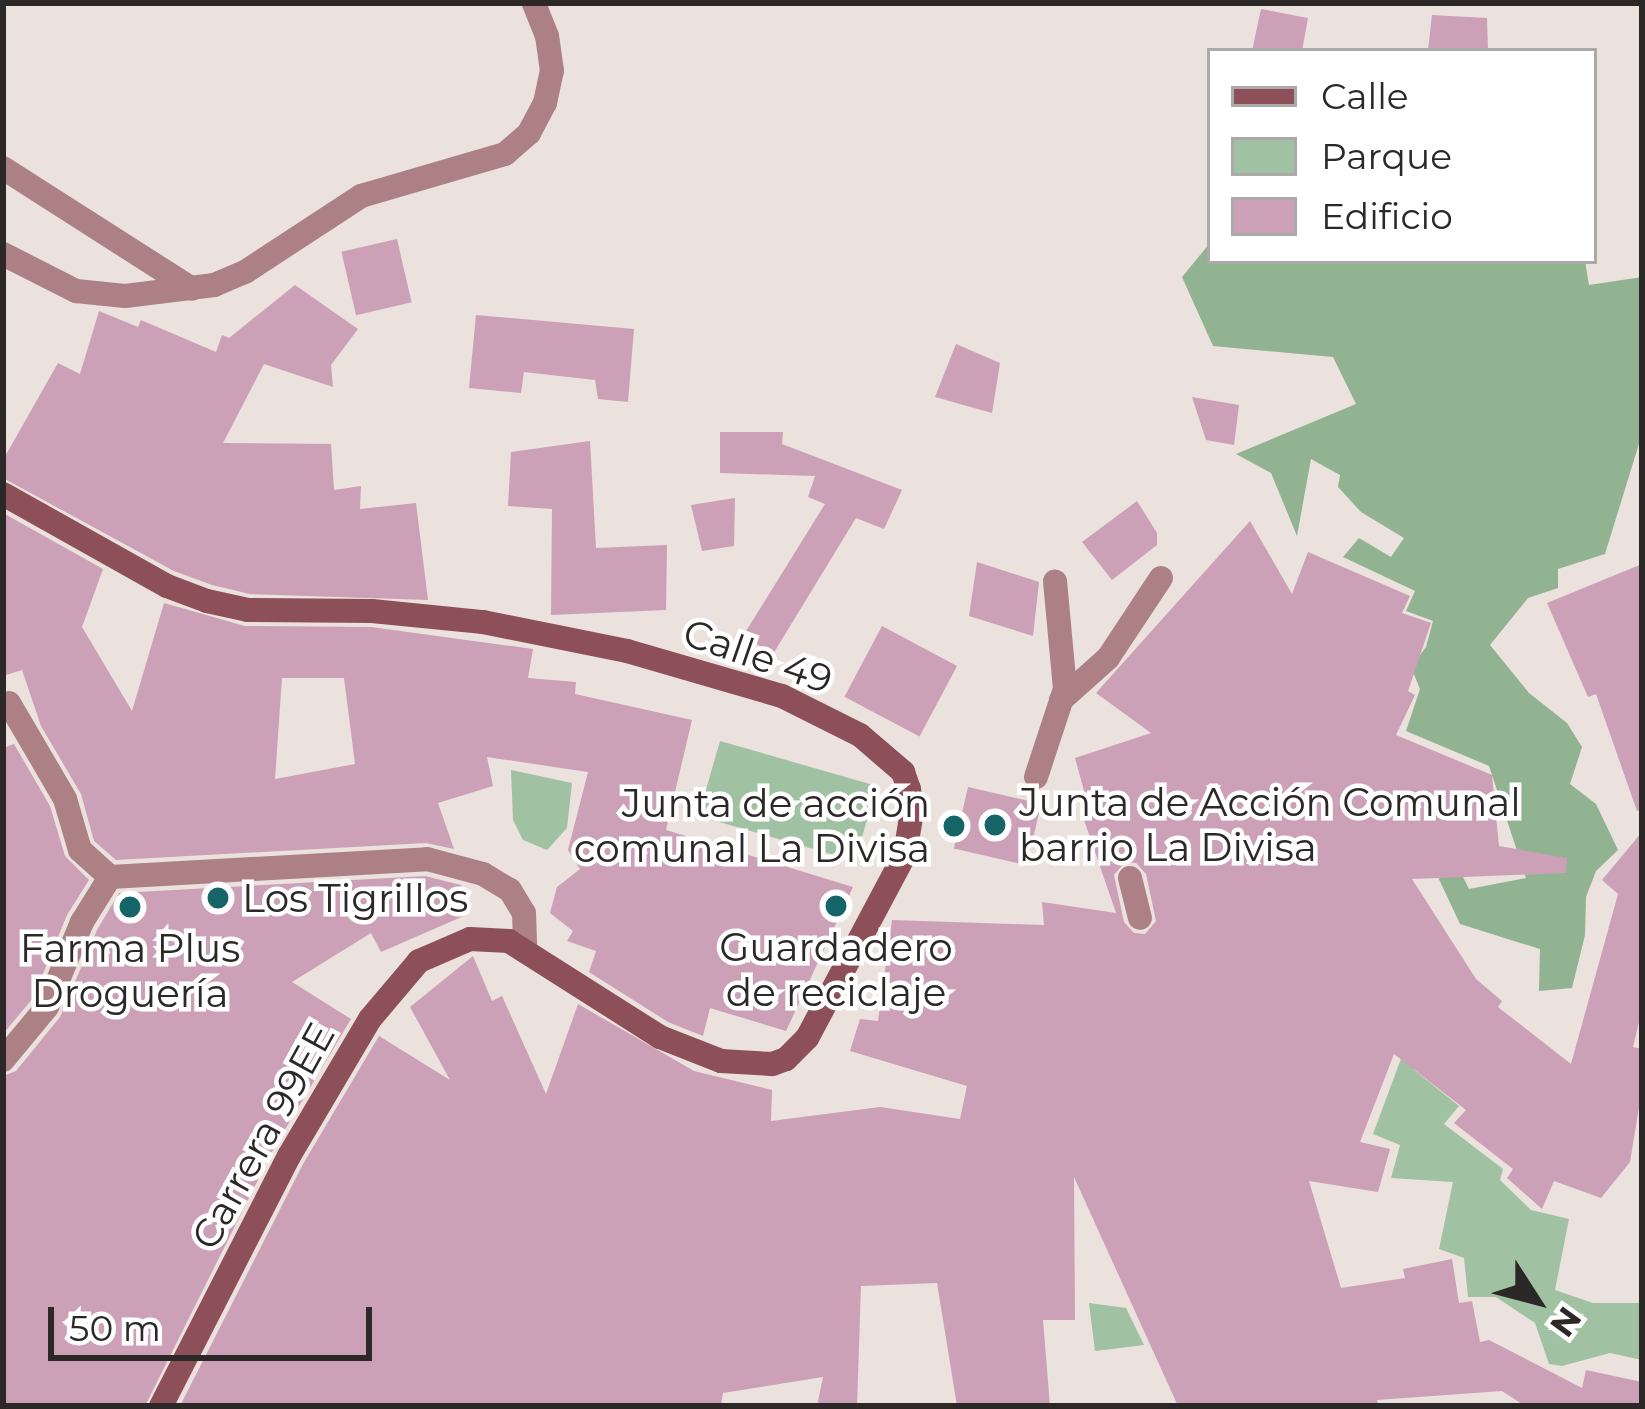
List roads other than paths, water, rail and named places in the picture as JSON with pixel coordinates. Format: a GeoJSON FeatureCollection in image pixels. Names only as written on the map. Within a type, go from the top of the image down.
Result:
{"type":"FeatureCollection","features":[{"type":"Feature","properties":{"kind":"street"},"geometry":{"type":"LineString","coordinates":[[3,254],[76,291],[125,296],[192,289],[245,272],[361,196],[506,154],[529,133],[545,104],[552,71],[547,36],[534,3]]}},
{"type":"Feature","properties":{"kind":"street"},"geometry":{"type":"LineString","coordinates":[[3,168],[192,289]]}},
{"type":"Feature","properties":{"kind":"street","name":"Calle 49"},"geometry":{"type":"LineString","coordinates":[[3,494],[167,586],[208,601],[248,610],[372,610],[483,622],[627,651],[809,706],[860,735],[903,772],[912,811],[905,854],[807,1038],[786,1059],[740,1064],[660,1037],[610,1010],[525,946],[493,937],[470,939]]}},
{"type":"Feature","properties":{"kind":"street"},"geometry":{"type":"LineString","coordinates":[[1061,700],[1108,658],[1160,578]]}},
{"type":"Feature","properties":{"kind":"street"},"geometry":{"type":"LineString","coordinates":[[1036,777],[1061,700],[1055,581]]}},
{"type":"Feature","properties":{"kind":"street"},"geometry":{"type":"LineString","coordinates":[[9,703],[65,799],[80,850],[110,877],[427,859],[483,874],[510,890],[524,913],[525,946]]}},
{"type":"Feature","properties":{"kind":"street"},"geometry":{"type":"LineString","coordinates":[[3,1060],[47,1007],[82,922],[110,877]]}},
{"type":"Feature","properties":{"kind":"street"},"geometry":{"type":"LineString","coordinates":[[1130,878],[1140,919]]}},
{"type":"Feature","properties":{"kind":"street","name":"Carrera 99EE"},"geometry":{"type":"LineString","coordinates":[[161,1406],[252,1222],[370,1018],[419,961],[470,939]]}},
{"type":"Feature","properties":{"kind":"place","name":"Junta de Acción Comunal barrio La Divisa"},"geometry":{"type":"Point","coordinates":[995,825]}},
{"type":"Feature","properties":{"kind":"place","name":"Junta de acción comunal La Divisa"},"geometry":{"type":"Point","coordinates":[954,826]}},
{"type":"Feature","properties":{"kind":"place","name":"Los Tigrillos"},"geometry":{"type":"Point","coordinates":[218,898]}},
{"type":"Feature","properties":{"kind":"place","name":"Guardadero de reciclaje"},"geometry":{"type":"Point","coordinates":[836,906]}},
{"type":"Feature","properties":{"kind":"place","name":"Farma Plus Droguería"},"geometry":{"type":"Point","coordinates":[130,907]}}]}
